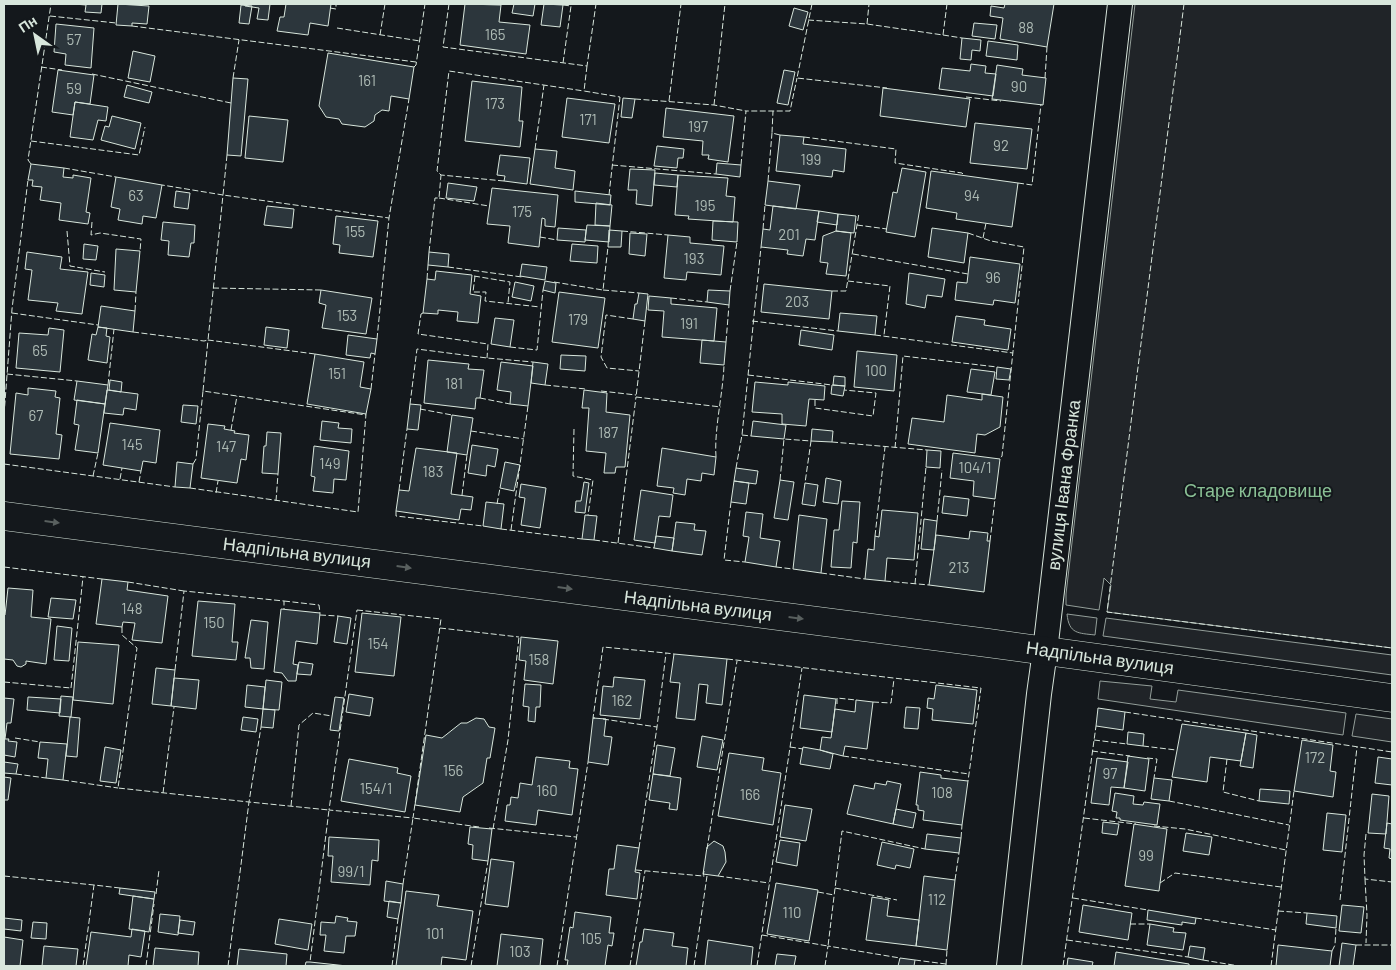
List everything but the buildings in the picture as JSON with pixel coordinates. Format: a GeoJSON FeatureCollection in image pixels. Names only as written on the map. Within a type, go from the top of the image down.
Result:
{"type":"FeatureCollection","features":[{"type":"Feature","properties":{"kind":"main road","name":"Надпільна вулиця"},"geometry":{"type":"LineString","coordinates":[[4,516],[1392,698]]}},
{"type":"Feature","properties":{"kind":"street","name":"вулиця Івана Франка"},"geometry":{"type":"LineString","coordinates":[[1008,966],[1038,694],[1045,651],[1120,4]]}},
{"type":"Feature","properties":{"kind":"green space","name":"Старе кладовище"},"geometry":{"type":"Polygon","coordinates":[[[1135,4],[1392,4],[1392,648],[1107,612],[1111,585],[1104,578],[1099,610],[1066,605],[1135,4]]]}},
{"type":"Feature","properties":{"kind":"green space"},"geometry":{"type":"Polygon","coordinates":[[[1067,614],[1097,618],[1095,635],[1084,634],[1072,629],[1067,614]]]}},
{"type":"Feature","properties":{"kind":"green space"},"geometry":{"type":"Polygon","coordinates":[[[1106,618],[1392,655],[1392,675],[1103,636],[1106,618]]]}},
{"type":"Feature","properties":{"kind":"green space"},"geometry":{"type":"Polygon","coordinates":[[[1100,681],[1152,686],[1150,699],[1176,702],[1178,690],[1346,713],[1343,735],[1098,699],[1100,681]]]}},
{"type":"Feature","properties":{"kind":"green space"},"geometry":{"type":"Polygon","coordinates":[[[1356,714],[1392,719],[1392,742],[1352,736],[1356,714]]]}},
{"type":"Feature","properties":{"kind":"fence"},"geometry":{"type":"LineString","coordinates":[[31,164],[28,160],[51,4]]}},
{"type":"Feature","properties":{"kind":"fence"},"geometry":{"type":"LineString","coordinates":[[330,8],[336,9],[336,4]]}},
{"type":"Feature","properties":{"kind":"fence"},"geometry":{"type":"LineString","coordinates":[[380,35],[385,4]]}},
{"type":"Feature","properties":{"kind":"fence"},"geometry":{"type":"LineString","coordinates":[[414,67],[416,65],[425,4]]}},
{"type":"Feature","properties":{"kind":"fence"},"geometry":{"type":"LineString","coordinates":[[449,4],[443,47],[587,66],[596,4]]}},
{"type":"Feature","properties":{"kind":"fence"},"geometry":{"type":"LineString","coordinates":[[669,101],[681,4]]}},
{"type":"Feature","properties":{"kind":"fence"},"geometry":{"type":"LineString","coordinates":[[714,105],[725,4]]}},
{"type":"Feature","properties":{"kind":"fence"},"geometry":{"type":"LineString","coordinates":[[812,4],[797,78],[887,88]]}},
{"type":"Feature","properties":{"kind":"fence"},"geometry":{"type":"LineString","coordinates":[[867,24],[869,4]]}},
{"type":"Feature","properties":{"kind":"fence"},"geometry":{"type":"LineString","coordinates":[[808,20],[867,24],[943,35],[947,4]]}},
{"type":"Feature","properties":{"kind":"fence"},"geometry":{"type":"LineString","coordinates":[[1184,4],[1107,612],[1392,648]]}},
{"type":"Feature","properties":{"kind":"fence"},"geometry":{"type":"LineString","coordinates":[[563,5],[571,6],[563,63]]}},
{"type":"Feature","properties":{"kind":"fence"},"geometry":{"type":"LineString","coordinates":[[50,16],[116,23]]}},
{"type":"Feature","properties":{"kind":"fence"},"geometry":{"type":"LineString","coordinates":[[132,26],[416,62]]}},
{"type":"Feature","properties":{"kind":"fence"},"geometry":{"type":"LineString","coordinates":[[337,28],[420,41]]}},
{"type":"Feature","properties":{"kind":"fence"},"geometry":{"type":"LineString","coordinates":[[943,35],[962,38]]}},
{"type":"Feature","properties":{"kind":"fence"},"geometry":{"type":"LineString","coordinates":[[233,78],[239,40]]}},
{"type":"Feature","properties":{"kind":"fence"},"geometry":{"type":"LineString","coordinates":[[1045,78],[1047,47]]}},
{"type":"Feature","properties":{"kind":"fence"},"geometry":{"type":"LineString","coordinates":[[587,66],[584,91],[620,97]]}},
{"type":"Feature","properties":{"kind":"fence"},"geometry":{"type":"LineString","coordinates":[[41,67],[62,70]]}},
{"type":"Feature","properties":{"kind":"fence"},"geometry":{"type":"LineString","coordinates":[[504,181],[441,175],[437,171],[449,71],[584,91]]}},
{"type":"Feature","properties":{"kind":"fence"},"geometry":{"type":"LineString","coordinates":[[92,74],[231,103]]}},
{"type":"Feature","properties":{"kind":"fence"},"geometry":{"type":"LineString","coordinates":[[780,135],[772,133],[773,111],[790,111],[797,78]]}},
{"type":"Feature","properties":{"kind":"fence"},"geometry":{"type":"LineString","coordinates":[[535,149],[544,85]]}},
{"type":"Feature","properties":{"kind":"fence"},"geometry":{"type":"LineString","coordinates":[[609,195],[620,97]]}},
{"type":"Feature","properties":{"kind":"fence"},"geometry":{"type":"LineString","coordinates":[[966,97],[1001,101]]}},
{"type":"Feature","properties":{"kind":"fence"},"geometry":{"type":"LineString","coordinates":[[377,339],[389,218],[409,99]]}},
{"type":"Feature","properties":{"kind":"fence"},"geometry":{"type":"LineString","coordinates":[[635,99],[714,105],[746,111]]}},
{"type":"Feature","properties":{"kind":"fence"},"geometry":{"type":"LineString","coordinates":[[1018,183],[1032,185],[1041,104]]}},
{"type":"Feature","properties":{"kind":"fence"},"geometry":{"type":"LineString","coordinates":[[741,165],[746,111],[773,111]]}},
{"type":"Feature","properties":{"kind":"fence"},"geometry":{"type":"LineString","coordinates":[[31,141],[139,155],[145,127]]}},
{"type":"Feature","properties":{"kind":"fence"},"geometry":{"type":"LineString","coordinates":[[768,181],[772,133]]}},
{"type":"Feature","properties":{"kind":"fence"},"geometry":{"type":"LineString","coordinates":[[804,137],[896,149],[895,163],[962,173],[964,175]]}},
{"type":"Feature","properties":{"kind":"fence"},"geometry":{"type":"LineString","coordinates":[[227,155],[223,195],[389,218]]}},
{"type":"Feature","properties":{"kind":"fence"},"geometry":{"type":"LineString","coordinates":[[612,165],[716,174]]}},
{"type":"Feature","properties":{"kind":"fence"},"geometry":{"type":"LineString","coordinates":[[64,168],[116,177]]}},
{"type":"Feature","properties":{"kind":"fence"},"geometry":{"type":"LineString","coordinates":[[429,252],[435,198],[439,198],[441,175]]}},
{"type":"Feature","properties":{"kind":"fence"},"geometry":{"type":"LineString","coordinates":[[4,415],[12,309],[28,180]]}},
{"type":"Feature","properties":{"kind":"fence"},"geometry":{"type":"LineString","coordinates":[[133,332],[208,340],[223,195],[162,185]]}},
{"type":"Feature","properties":{"kind":"fence"},"geometry":{"type":"LineString","coordinates":[[439,198],[489,206]]}},
{"type":"Feature","properties":{"kind":"fence"},"geometry":{"type":"LineString","coordinates":[[763,229],[765,205]]}},
{"type":"Feature","properties":{"kind":"fence"},"geometry":{"type":"LineString","coordinates":[[832,291],[846,291],[859,213]]}},
{"type":"Feature","properties":{"kind":"fence"},"geometry":{"type":"LineString","coordinates":[[92,222],[91,235],[100,233],[141,239],[140,251]]}},
{"type":"Feature","properties":{"kind":"fence"},"geometry":{"type":"LineString","coordinates":[[983,238],[986,223]]}},
{"type":"Feature","properties":{"kind":"fence"},"geometry":{"type":"LineString","coordinates":[[857,225],[887,229]]}},
{"type":"Feature","properties":{"kind":"fence"},"geometry":{"type":"LineString","coordinates":[[67,231],[70,266],[105,272]]}},
{"type":"Feature","properties":{"kind":"fence"},"geometry":{"type":"LineString","coordinates":[[622,231],[668,235]]}},
{"type":"Feature","properties":{"kind":"fence"},"geometry":{"type":"LineString","coordinates":[[968,233],[991,241],[1024,247],[1002,456],[1000,459]]}},
{"type":"Feature","properties":{"kind":"fence"},"geometry":{"type":"LineString","coordinates":[[540,237],[557,240]]}},
{"type":"Feature","properties":{"kind":"fence"},"geometry":{"type":"LineString","coordinates":[[730,291],[737,242]]}},
{"type":"Feature","properties":{"kind":"fence"},"geometry":{"type":"LineString","coordinates":[[554,282],[603,290],[608,247]]}},
{"type":"Feature","properties":{"kind":"fence"},"geometry":{"type":"LineString","coordinates":[[736,468],[742,435],[761,247]]}},
{"type":"Feature","properties":{"kind":"fence"},"geometry":{"type":"LineString","coordinates":[[853,254],[968,274]]}},
{"type":"Feature","properties":{"kind":"fence"},"geometry":{"type":"LineString","coordinates":[[427,279],[428,265]]}},
{"type":"Feature","properties":{"kind":"fence"},"geometry":{"type":"LineString","coordinates":[[448,267],[522,277]]}},
{"type":"Feature","properties":{"kind":"fence"},"geometry":{"type":"LineString","coordinates":[[474,276],[510,282],[508,303]]}},
{"type":"Feature","properties":{"kind":"fence"},"geometry":{"type":"LineString","coordinates":[[475,276],[473,292],[486,292],[485,301],[540,307]]}},
{"type":"Feature","properties":{"kind":"fence"},"geometry":{"type":"LineString","coordinates":[[848,281],[890,286],[884,335]]}},
{"type":"Feature","properties":{"kind":"fence"},"geometry":{"type":"LineString","coordinates":[[213,288],[321,290]]}},
{"type":"Feature","properties":{"kind":"fence"},"geometry":{"type":"LineString","coordinates":[[510,347],[537,350],[543,290]]}},
{"type":"Feature","properties":{"kind":"fence"},"geometry":{"type":"LineString","coordinates":[[603,290],[639,293]]}},
{"type":"Feature","properties":{"kind":"fence"},"geometry":{"type":"LineString","coordinates":[[135,311],[136,292]]}},
{"type":"Feature","properties":{"kind":"fence"},"geometry":{"type":"LineString","coordinates":[[671,298],[707,302]]}},
{"type":"Feature","properties":{"kind":"fence"},"geometry":{"type":"LineString","coordinates":[[726,342],[729,305]]}},
{"type":"Feature","properties":{"kind":"fence"},"geometry":{"type":"LineString","coordinates":[[12,313],[98,325]]}},
{"type":"Feature","properties":{"kind":"fence"},"geometry":{"type":"LineString","coordinates":[[423,313],[421,314],[418,334],[488,344],[487,358]]}},
{"type":"Feature","properties":{"kind":"fence"},"geometry":{"type":"LineString","coordinates":[[633,319],[606,315],[601,357],[607,368],[639,371]]}},
{"type":"Feature","properties":{"kind":"fence"},"geometry":{"type":"LineString","coordinates":[[645,321],[636,397],[721,407]]}},
{"type":"Feature","properties":{"kind":"fence"},"geometry":{"type":"LineString","coordinates":[[752,321],[838,331]]}},
{"type":"Feature","properties":{"kind":"fence"},"geometry":{"type":"LineString","coordinates":[[108,385],[114,329]]}},
{"type":"Feature","properties":{"kind":"fence"},"geometry":{"type":"LineString","coordinates":[[875,335],[1013,353]]}},
{"type":"Feature","properties":{"kind":"fence"},"geometry":{"type":"LineString","coordinates":[[203,391],[208,340],[315,354]]}},
{"type":"Feature","properties":{"kind":"fence"},"geometry":{"type":"LineString","coordinates":[[410,404],[417,349],[533,362]]}},
{"type":"Feature","properties":{"kind":"fence"},"geometry":{"type":"LineString","coordinates":[[371,389],[375,354]]}},
{"type":"Feature","properties":{"kind":"fence"},"geometry":{"type":"LineString","coordinates":[[895,448],[903,356],[997,367]]}},
{"type":"Feature","properties":{"kind":"fence"},"geometry":{"type":"LineString","coordinates":[[716,457],[716,435],[724,365]]}},
{"type":"Feature","properties":{"kind":"fence"},"geometry":{"type":"LineString","coordinates":[[7,374],[77,381]]}},
{"type":"Feature","properties":{"kind":"fence"},"geometry":{"type":"LineString","coordinates":[[748,375],[832,385]]}},
{"type":"Feature","properties":{"kind":"fence"},"geometry":{"type":"LineString","coordinates":[[545,385],[586,389]]}},
{"type":"Feature","properties":{"kind":"fence"},"geometry":{"type":"LineString","coordinates":[[815,400],[815,408],[873,416],[876,393],[844,390]]}},
{"type":"Feature","properties":{"kind":"fence"},"geometry":{"type":"LineString","coordinates":[[193,464],[196,459],[203,391],[366,415]]}},
{"type":"Feature","properties":{"kind":"fence"},"geometry":{"type":"LineString","coordinates":[[601,391],[636,395]]}},
{"type":"Feature","properties":{"kind":"fence"},"geometry":{"type":"LineString","coordinates":[[231,430],[237,396]]}},
{"type":"Feature","properties":{"kind":"fence"},"geometry":{"type":"LineString","coordinates":[[618,543],[636,397]]}},
{"type":"Feature","properties":{"kind":"fence"},"geometry":{"type":"LineString","coordinates":[[480,398],[510,404]]}},
{"type":"Feature","properties":{"kind":"fence"},"geometry":{"type":"LineString","coordinates":[[511,530],[528,406]]}},
{"type":"Feature","properties":{"kind":"fence"},"geometry":{"type":"LineString","coordinates":[[420,409],[452,415]]}},
{"type":"Feature","properties":{"kind":"fence"},"geometry":{"type":"LineString","coordinates":[[190,488],[358,512],[366,414]]}},
{"type":"Feature","properties":{"kind":"fence"},"geometry":{"type":"LineString","coordinates":[[399,490],[407,429]]}},
{"type":"Feature","properties":{"kind":"fence"},"geometry":{"type":"LineString","coordinates":[[574,429],[573,476],[593,480],[588,515]]}},
{"type":"Feature","properties":{"kind":"fence"},"geometry":{"type":"LineString","coordinates":[[471,431],[524,439]]}},
{"type":"Feature","properties":{"kind":"fence"},"geometry":{"type":"LineString","coordinates":[[742,435],[751,436]]}},
{"type":"Feature","properties":{"kind":"fence"},"geometry":{"type":"LineString","coordinates":[[780,480],[784,439],[811,441],[805,483]]}},
{"type":"Feature","properties":{"kind":"fence"},"geometry":{"type":"LineString","coordinates":[[832,442],[927,450]]}},
{"type":"Feature","properties":{"kind":"fence"},"geometry":{"type":"LineString","coordinates":[[875,536],[885,447]]}},
{"type":"Feature","properties":{"kind":"fence"},"geometry":{"type":"LineString","coordinates":[[93,476],[98,453]]}},
{"type":"Feature","properties":{"kind":"fence"},"geometry":{"type":"LineString","coordinates":[[462,495],[467,455]]}},
{"type":"Feature","properties":{"kind":"fence"},"geometry":{"type":"LineString","coordinates":[[4,464],[175,487]]}},
{"type":"Feature","properties":{"kind":"fence"},"geometry":{"type":"LineString","coordinates":[[915,584],[926,467]]}},
{"type":"Feature","properties":{"kind":"fence"},"geometry":{"type":"LineString","coordinates":[[120,479],[122,468]]}},
{"type":"Feature","properties":{"kind":"fence"},"geometry":{"type":"LineString","coordinates":[[937,521],[942,470]]}},
{"type":"Feature","properties":{"kind":"fence"},"geometry":{"type":"LineString","coordinates":[[139,482],[141,471]]}},
{"type":"Feature","properties":{"kind":"fence"},"geometry":{"type":"LineString","coordinates":[[276,501],[278,474]]}},
{"type":"Feature","properties":{"kind":"fence"},"geometry":{"type":"LineString","coordinates":[[216,493],[218,481]]}},
{"type":"Feature","properties":{"kind":"fence"},"geometry":{"type":"LineString","coordinates":[[497,504],[500,488]]}},
{"type":"Feature","properties":{"kind":"fence"},"geometry":{"type":"LineString","coordinates":[[990,541],[995,499]]}},
{"type":"Feature","properties":{"kind":"fence"},"geometry":{"type":"LineString","coordinates":[[731,502],[724,560],[745,562]]}},
{"type":"Feature","properties":{"kind":"fence"},"geometry":{"type":"LineString","coordinates":[[396,511],[396,516],[483,526]]}},
{"type":"Feature","properties":{"kind":"fence"},"geometry":{"type":"LineString","coordinates":[[501,529],[582,539]]}},
{"type":"Feature","properties":{"kind":"fence"},"geometry":{"type":"LineString","coordinates":[[594,540],[654,548]]}},
{"type":"Feature","properties":{"kind":"fence"},"geometry":{"type":"LineString","coordinates":[[4,567],[102,579]]}},
{"type":"Feature","properties":{"kind":"fence"},"geometry":{"type":"LineString","coordinates":[[776,567],[793,569]]}},
{"type":"Feature","properties":{"kind":"fence"},"geometry":{"type":"LineString","coordinates":[[821,573],[865,579]]}},
{"type":"Feature","properties":{"kind":"fence"},"geometry":{"type":"LineString","coordinates":[[71,688],[83,577]]}},
{"type":"Feature","properties":{"kind":"fence"},"geometry":{"type":"LineString","coordinates":[[885,581],[929,585]]}},
{"type":"Feature","properties":{"kind":"fence"},"geometry":{"type":"LineString","coordinates":[[128,582],[184,591]]}},
{"type":"Feature","properties":{"kind":"fence"},"geometry":{"type":"LineString","coordinates":[[175,670],[184,591],[284,601],[284,609]]}},
{"type":"Feature","properties":{"kind":"fence"},"geometry":{"type":"LineString","coordinates":[[284,601],[319,605],[320,613]]}},
{"type":"Feature","properties":{"kind":"fence"},"geometry":{"type":"LineString","coordinates":[[357,610],[441,619],[413,818],[329,810],[357,610]]}},
{"type":"Feature","properties":{"kind":"fence"},"geometry":{"type":"LineString","coordinates":[[320,615],[338,616]]}},
{"type":"Feature","properties":{"kind":"fence"},"geometry":{"type":"LineString","coordinates":[[122,627],[122,635],[137,648],[118,788],[249,802],[261,727]]}},
{"type":"Feature","properties":{"kind":"fence"},"geometry":{"type":"LineString","coordinates":[[440,628],[519,637]]}},
{"type":"Feature","properties":{"kind":"fence"},"geometry":{"type":"LineString","coordinates":[[493,829],[508,740],[519,637],[521,637]]}},
{"type":"Feature","properties":{"kind":"fence"},"geometry":{"type":"LineString","coordinates":[[595,718],[593,718],[603,647],[666,653]]}},
{"type":"Feature","properties":{"kind":"fence"},"geometry":{"type":"LineString","coordinates":[[639,848],[666,653],[674,654]]}},
{"type":"Feature","properties":{"kind":"fence"},"geometry":{"type":"LineString","coordinates":[[727,659],[981,688],[968,781]]}},
{"type":"Feature","properties":{"kind":"fence"},"geometry":{"type":"LineString","coordinates":[[707,849],[737,661]]}},
{"type":"Feature","properties":{"kind":"fence"},"geometry":{"type":"LineString","coordinates":[[757,966],[802,668]]}},
{"type":"Feature","properties":{"kind":"fence"},"geometry":{"type":"LineString","coordinates":[[873,702],[891,703],[894,679]]}},
{"type":"Feature","properties":{"kind":"fence"},"geometry":{"type":"LineString","coordinates":[[4,682],[71,688]]}},
{"type":"Feature","properties":{"kind":"fence"},"geometry":{"type":"LineString","coordinates":[[837,704],[837,698],[856,700]]}},
{"type":"Feature","properties":{"kind":"fence"},"geometry":{"type":"LineString","coordinates":[[163,793],[174,707]]}},
{"type":"Feature","properties":{"kind":"fence"},"geometry":{"type":"LineString","coordinates":[[1125,712],[1392,752]]}},
{"type":"Feature","properties":{"kind":"fence"},"geometry":{"type":"LineString","coordinates":[[291,806],[299,725],[313,713],[332,716]]}},
{"type":"Feature","properties":{"kind":"fence"},"geometry":{"type":"LineString","coordinates":[[603,719],[657,727]]}},
{"type":"Feature","properties":{"kind":"fence"},"geometry":{"type":"LineString","coordinates":[[1063,966],[1096,726]]}},
{"type":"Feature","properties":{"kind":"fence"},"geometry":{"type":"LineString","coordinates":[[15,738],[40,742]]}},
{"type":"Feature","properties":{"kind":"fence"},"geometry":{"type":"LineString","coordinates":[[1094,740],[1127,744]]}},
{"type":"Feature","properties":{"kind":"fence"},"geometry":{"type":"LineString","coordinates":[[1143,746],[1176,750]]}},
{"type":"Feature","properties":{"kind":"fence"},"geometry":{"type":"LineString","coordinates":[[790,747],[803,749]]}},
{"type":"Feature","properties":{"kind":"fence"},"geometry":{"type":"LineString","coordinates":[[1340,900],[1357,747]]}},
{"type":"Feature","properties":{"kind":"fence"},"geometry":{"type":"LineString","coordinates":[[1092,751],[1130,756]]}},
{"type":"Feature","properties":{"kind":"fence"},"geometry":{"type":"LineString","coordinates":[[843,756],[969,774]]}},
{"type":"Feature","properties":{"kind":"fence"},"geometry":{"type":"LineString","coordinates":[[1147,758],[1157,759],[1154,778]]}},
{"type":"Feature","properties":{"kind":"fence"},"geometry":{"type":"LineString","coordinates":[[1227,759],[1223,792],[1259,801]]}},
{"type":"Feature","properties":{"kind":"fence"},"geometry":{"type":"LineString","coordinates":[[557,966],[588,762]]}},
{"type":"Feature","properties":{"kind":"fence"},"geometry":{"type":"LineString","coordinates":[[16,774],[46,778]]}},
{"type":"Feature","properties":{"kind":"fence"},"geometry":{"type":"LineString","coordinates":[[63,780],[118,788]]}},
{"type":"Feature","properties":{"kind":"fence"},"geometry":{"type":"LineString","coordinates":[[1271,966],[1294,791]]}},
{"type":"Feature","properties":{"kind":"fence"},"geometry":{"type":"LineString","coordinates":[[1169,801],[1289,825]]}},
{"type":"Feature","properties":{"kind":"fence"},"geometry":{"type":"LineString","coordinates":[[228,966],[249,802],[329,810],[310,962]]}},
{"type":"Feature","properties":{"kind":"fence"},"geometry":{"type":"LineString","coordinates":[[403,884],[413,818],[479,827]]}},
{"type":"Feature","properties":{"kind":"fence"},"geometry":{"type":"LineString","coordinates":[[1084,818],[1136,824]]}},
{"type":"Feature","properties":{"kind":"fence"},"geometry":{"type":"LineString","coordinates":[[961,838],[962,825]]}},
{"type":"Feature","properties":{"kind":"fence"},"geometry":{"type":"LineString","coordinates":[[1154,826],[1185,829],[1286,850]]}},
{"type":"Feature","properties":{"kind":"fence"},"geometry":{"type":"LineString","coordinates":[[489,828],[576,837]]}},
{"type":"Feature","properties":{"kind":"fence"},"geometry":{"type":"LineString","coordinates":[[762,935],[828,946],[842,831],[925,849]]}},
{"type":"Feature","properties":{"kind":"fence"},"geometry":{"type":"LineString","coordinates":[[1366,834],[1364,855],[1365,879],[1392,882]]}},
{"type":"Feature","properties":{"kind":"fence"},"geometry":{"type":"LineString","coordinates":[[955,880],[959,853]]}},
{"type":"Feature","properties":{"kind":"fence"},"geometry":{"type":"LineString","coordinates":[[471,966],[488,861]]}},
{"type":"Feature","properties":{"kind":"fence"},"geometry":{"type":"LineString","coordinates":[[156,894],[159,870]]}},
{"type":"Feature","properties":{"kind":"fence"},"geometry":{"type":"LineString","coordinates":[[636,870],[703,876],[704,871]]}},
{"type":"Feature","properties":{"kind":"fence"},"geometry":{"type":"LineString","coordinates":[[630,966],[645,871]]}},
{"type":"Feature","properties":{"kind":"fence"},"geometry":{"type":"LineString","coordinates":[[1160,883],[1175,873],[1281,887]]}},
{"type":"Feature","properties":{"kind":"fence"},"geometry":{"type":"LineString","coordinates":[[4,876],[94,885]]}},
{"type":"Feature","properties":{"kind":"fence"},"geometry":{"type":"LineString","coordinates":[[694,966],[707,876],[703,876]]}},
{"type":"Feature","properties":{"kind":"fence"},"geometry":{"type":"LineString","coordinates":[[718,876],[769,883]]}},
{"type":"Feature","properties":{"kind":"fence"},"geometry":{"type":"LineString","coordinates":[[1365,879],[1366,943]]}},
{"type":"Feature","properties":{"kind":"fence"},"geometry":{"type":"LineString","coordinates":[[83,966],[94,885],[120,888]]}},
{"type":"Feature","properties":{"kind":"fence"},"geometry":{"type":"LineString","coordinates":[[835,888],[897,900]]}},
{"type":"Feature","properties":{"kind":"fence"},"geometry":{"type":"LineString","coordinates":[[818,892],[834,895]]}},
{"type":"Feature","properties":{"kind":"fence"},"geometry":{"type":"LineString","coordinates":[[1073,898],[1148,910]]}},
{"type":"Feature","properties":{"kind":"fence"},"geometry":{"type":"LineString","coordinates":[[146,966],[154,904]]}},
{"type":"Feature","properties":{"kind":"fence"},"geometry":{"type":"LineString","coordinates":[[1278,911],[1307,913]]}},
{"type":"Feature","properties":{"kind":"fence"},"geometry":{"type":"LineString","coordinates":[[1196,918],[1276,930]]}},
{"type":"Feature","properties":{"kind":"fence"},"geometry":{"type":"LineString","coordinates":[[392,966],[398,919]]}},
{"type":"Feature","properties":{"kind":"fence"},"geometry":{"type":"LineString","coordinates":[[1130,924],[1150,924]]}},
{"type":"Feature","properties":{"kind":"fence"},"geometry":{"type":"LineString","coordinates":[[1332,951],[1335,945],[1336,928]]}},
{"type":"Feature","properties":{"kind":"fence"},"geometry":{"type":"LineString","coordinates":[[1067,940],[1188,957]]}},
{"type":"Feature","properties":{"kind":"fence"},"geometry":{"type":"LineString","coordinates":[[1356,945],[1392,945]]}},
{"type":"Feature","properties":{"kind":"fence"},"geometry":{"type":"LineString","coordinates":[[825,966],[828,946],[900,958]]}},
{"type":"Feature","properties":{"kind":"fence"},"geometry":{"type":"LineString","coordinates":[[946,965],[947,950]]}},
{"type":"Feature","properties":{"kind":"fence"},"geometry":{"type":"LineString","coordinates":[[915,960],[946,964]]}},
{"type":"Feature","properties":{"kind":"fence"},"geometry":{"type":"LineString","coordinates":[[1203,960],[1239,966]]}}]}
